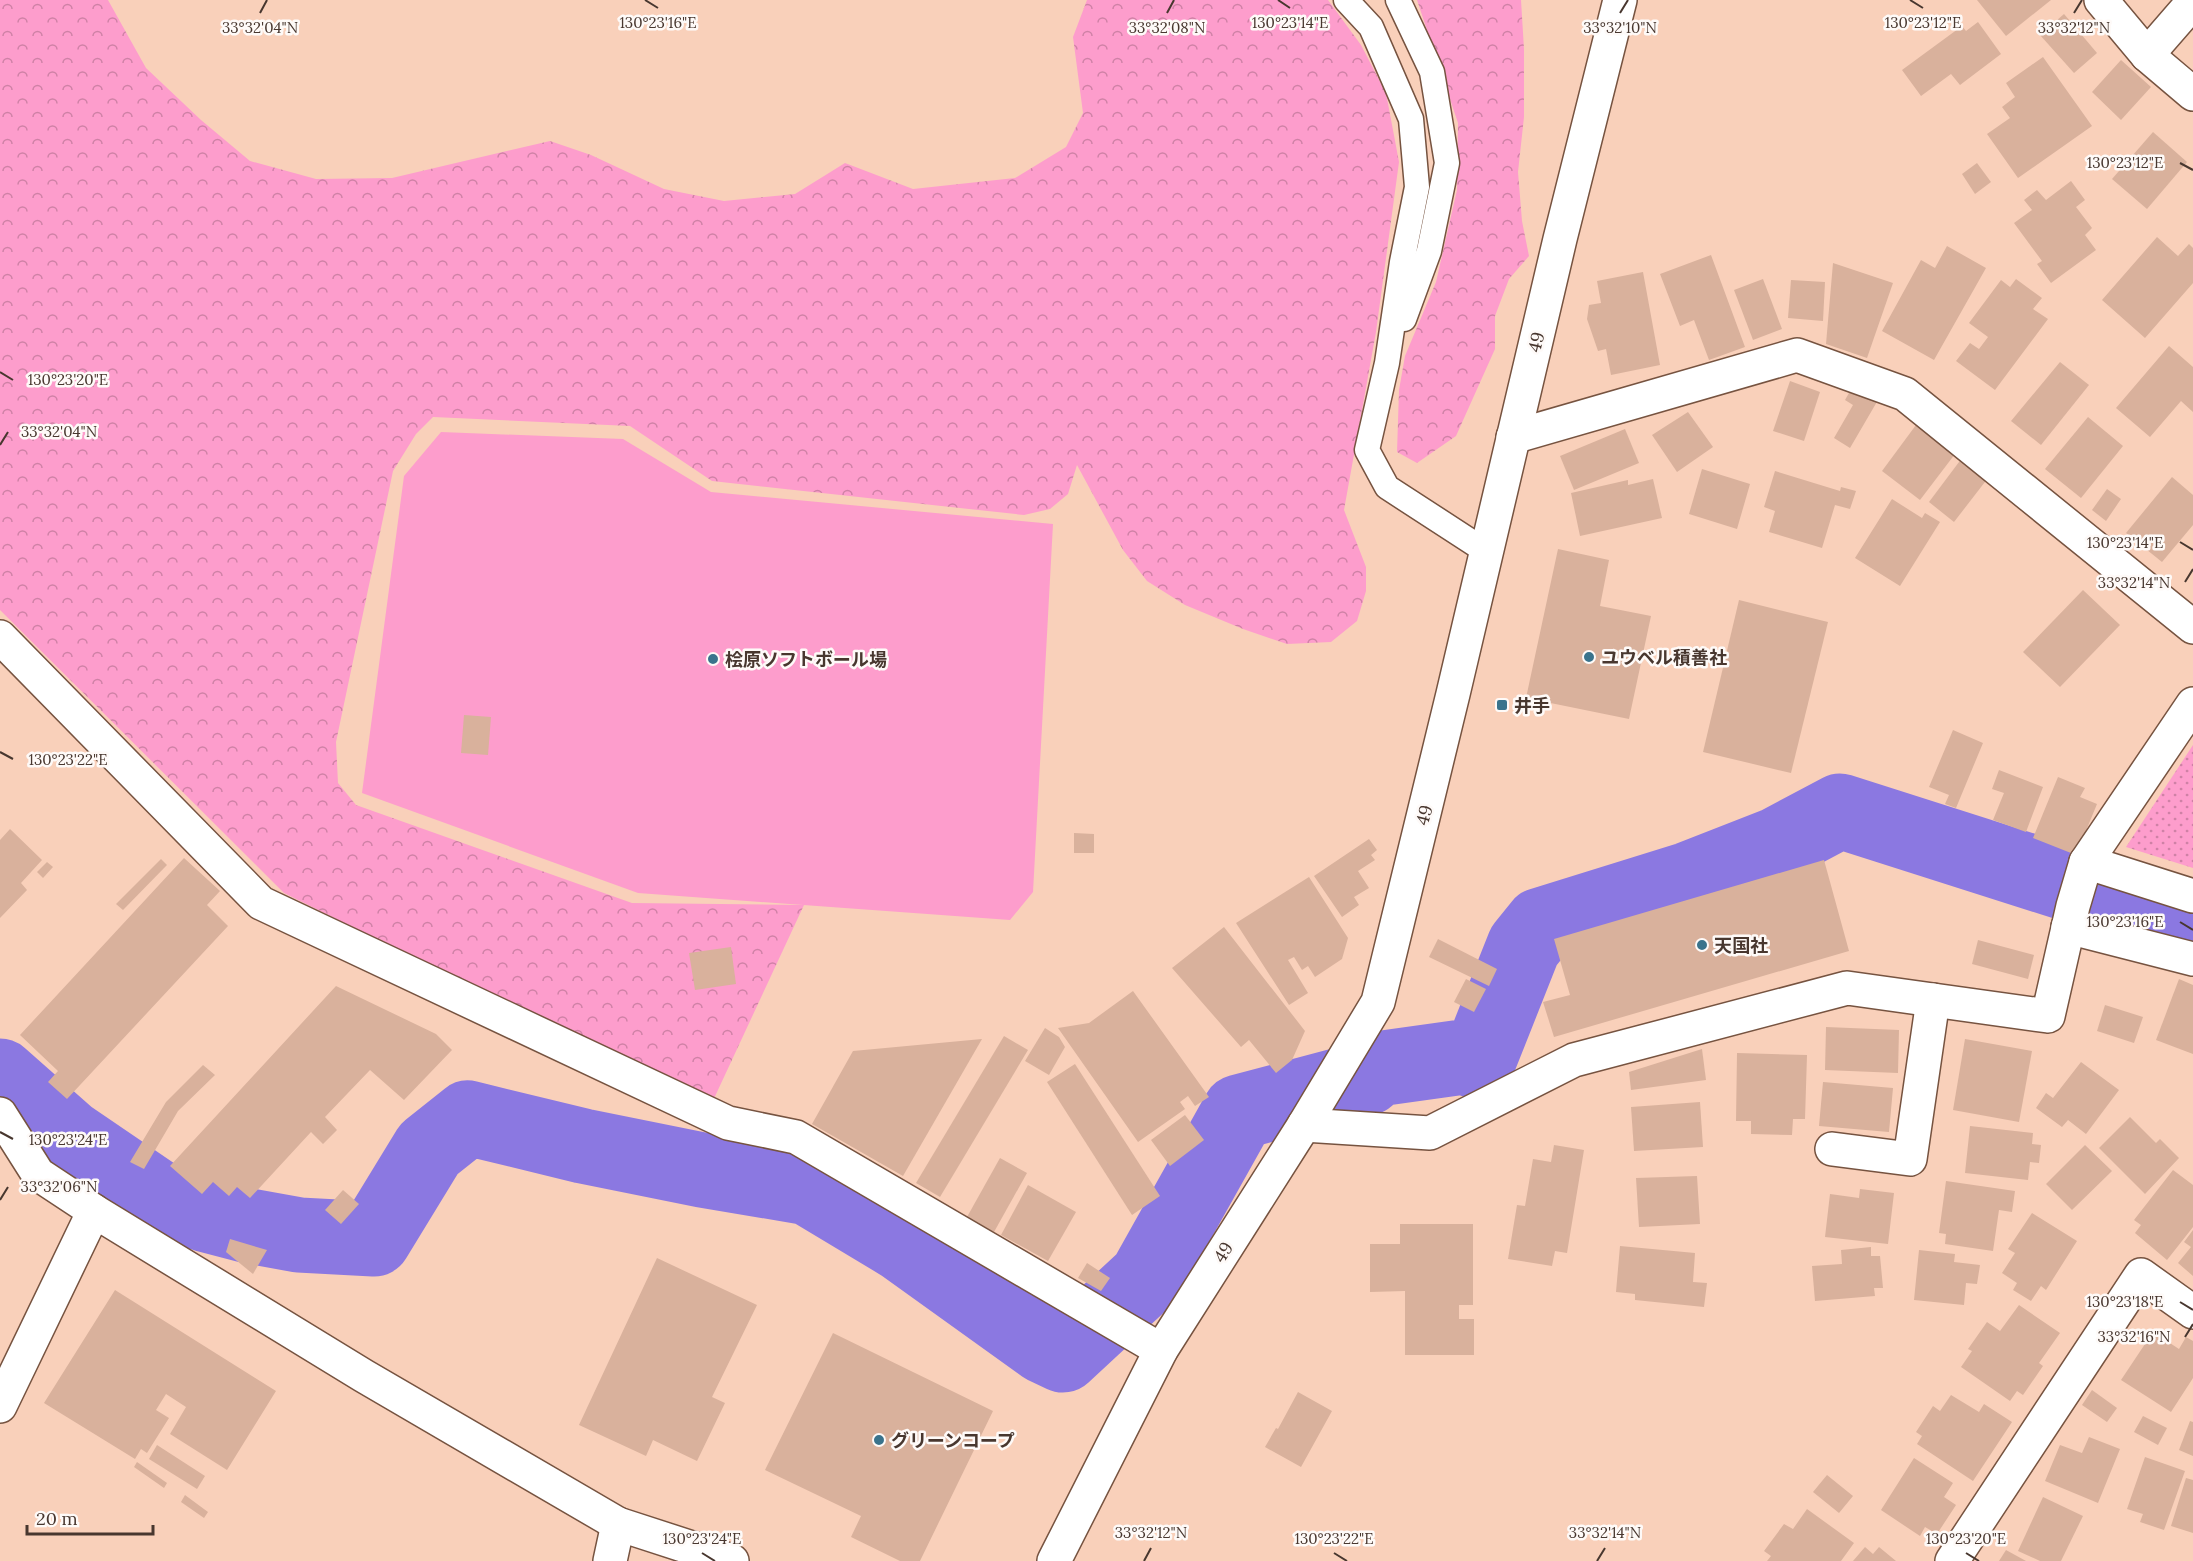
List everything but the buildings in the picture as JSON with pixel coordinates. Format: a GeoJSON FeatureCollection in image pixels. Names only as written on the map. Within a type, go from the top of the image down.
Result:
{"type":"FeatureCollection","features":[{"type":"Feature","properties":{"kind":"street","name":"49"},"geometry":{"type":"LineString","coordinates":[[1054,1561],[1161,1350],[1307,1120],[1378,1002],[1620,0]]}},
{"type":"Feature","properties":{"kind":"street"},"geometry":{"type":"LineString","coordinates":[[2101,0],[2147,55],[2193,94]]}},
{"type":"Feature","properties":{"kind":"street"},"geometry":{"type":"LineString","coordinates":[[2147,55],[2193,2]]}},
{"type":"Feature","properties":{"kind":"street"},"geometry":{"type":"LineString","coordinates":[[1513,437],[1797,355],[1905,394],[2193,627]]}},
{"type":"Feature","properties":{"kind":"street"},"geometry":{"type":"LineString","coordinates":[[0,637],[261,903],[728,1124],[796,1137],[1161,1350]]}},
{"type":"Feature","properties":{"kind":"street"},"geometry":{"type":"LineString","coordinates":[[1307,1120],[1430,1133],[1574,1060],[1847,988],[2048,1016],[2070,917],[2086,862],[2193,704]]}},
{"type":"Feature","properties":{"kind":"street"},"geometry":{"type":"LineString","coordinates":[[2086,862],[2193,896]]}},
{"type":"Feature","properties":{"kind":"street"},"geometry":{"type":"LineString","coordinates":[[2070,917],[2193,959]]}},
{"type":"Feature","properties":{"kind":"street"},"geometry":{"type":"LineString","coordinates":[[1832,1149],[1910,1160],[1933,1000]]}},
{"type":"Feature","properties":{"kind":"street"},"geometry":{"type":"LineString","coordinates":[[0,1114],[38,1174],[94,1211],[364,1376],[618,1524],[732,1561]]}},
{"type":"Feature","properties":{"kind":"street"},"geometry":{"type":"LineString","coordinates":[[0,1406],[94,1211]]}},
{"type":"Feature","properties":{"kind":"street"},"geometry":{"type":"LineString","coordinates":[[1952,1561],[2141,1275],[2193,1312]]}},
{"type":"Feature","properties":{"kind":"street"},"geometry":{"type":"LineString","coordinates":[[610,1561],[618,1524]]}},
{"type":"Feature","properties":{"kind":"lane"},"geometry":{"type":"LineString","coordinates":[[1346,0],[1371,27],[1411,119],[1418,187],[1402,262],[1387,363],[1366,450],[1387,487],[1487,552]]}},
{"type":"Feature","properties":{"kind":"lane"},"geometry":{"type":"LineString","coordinates":[[1387,363],[1429,251],[1447,163],[1432,72],[1398,0]]}},
{"type":"Feature","properties":{"kind":"green space"},"geometry":{"type":"Polygon","coordinates":[[[0,0],[108,0],[146,68],[201,120],[250,161],[316,179],[392,178],[550,141],[591,155],[664,189],[724,201],[795,194],[845,163],[913,189],[1015,178],[1066,147],[1083,113],[1073,37],[1087,0],[1328,0],[1361,45],[1386,93],[1399,162],[1376,332],[1344,510],[1366,567],[1366,591],[1357,621],[1331,642],[1287,644],[1185,605],[1147,581],[1123,550],[1077,465],[1068,494],[1050,509],[1024,515],[712,481],[630,426],[433,417],[416,434],[393,471],[336,742],[338,783],[356,805],[632,903],[804,905],[711,1105],[284,893],[0,610],[0,0]]]}},
{"type":"Feature","properties":{"kind":"green space"},"geometry":{"type":"Polygon","coordinates":[[[1417,0],[1521,0],[1524,117],[1518,172],[1522,221],[1529,256],[1509,279],[1495,316],[1495,349],[1456,436],[1417,463],[1397,452],[1399,390],[1405,356],[1436,282],[1457,190],[1458,123],[1417,0]]]}},
{"type":"Feature","properties":{"kind":"green space","name":"桧原ソフトボール場"},"geometry":{"type":"Polygon","coordinates":[[[441,432],[623,439],[711,492],[1053,524],[1033,892],[1010,920],[638,893],[362,793],[404,476],[441,432]]]}},
{"type":"Feature","properties":{"kind":"green space"},"geometry":{"type":"Polygon","coordinates":[[[2193,745],[2193,868],[2126,847],[2193,745]]]}},
{"type":"Feature","properties":{"kind":"waterway"},"geometry":{"type":"LineString","coordinates":[[0,1076],[69,1137],[160,1199],[249,1226],[299,1235],[374,1239],[429,1149],[468,1118],[583,1146],[702,1170],[809,1188],[902,1244],[1044,1346],[1063,1355],[1146,1278],[1239,1112],[1367,1078],[1377,1069],[1463,1057],[1478,1062],[1524,946],[1541,925],[1689,879],[1776,845],[1840,811],[2193,925]]}},
{"type":"Feature","properties":{"kind":"place","name":"ユウベル積善社"},"geometry":{"type":"Point","coordinates":[1589,657]}},
{"type":"Feature","properties":{"kind":"place","name":"桧原ソフトボール場"},"geometry":{"type":"Point","coordinates":[713,659]}},
{"type":"Feature","properties":{"kind":"place","name":"井手"},"geometry":{"type":"Point","coordinates":[1502,705]}},
{"type":"Feature","properties":{"kind":"place","name":"天国社"},"geometry":{"type":"Point","coordinates":[1702,945]}},
{"type":"Feature","properties":{"kind":"place","name":"グリーンコープ"},"geometry":{"type":"Point","coordinates":[879,1440]}}]}
